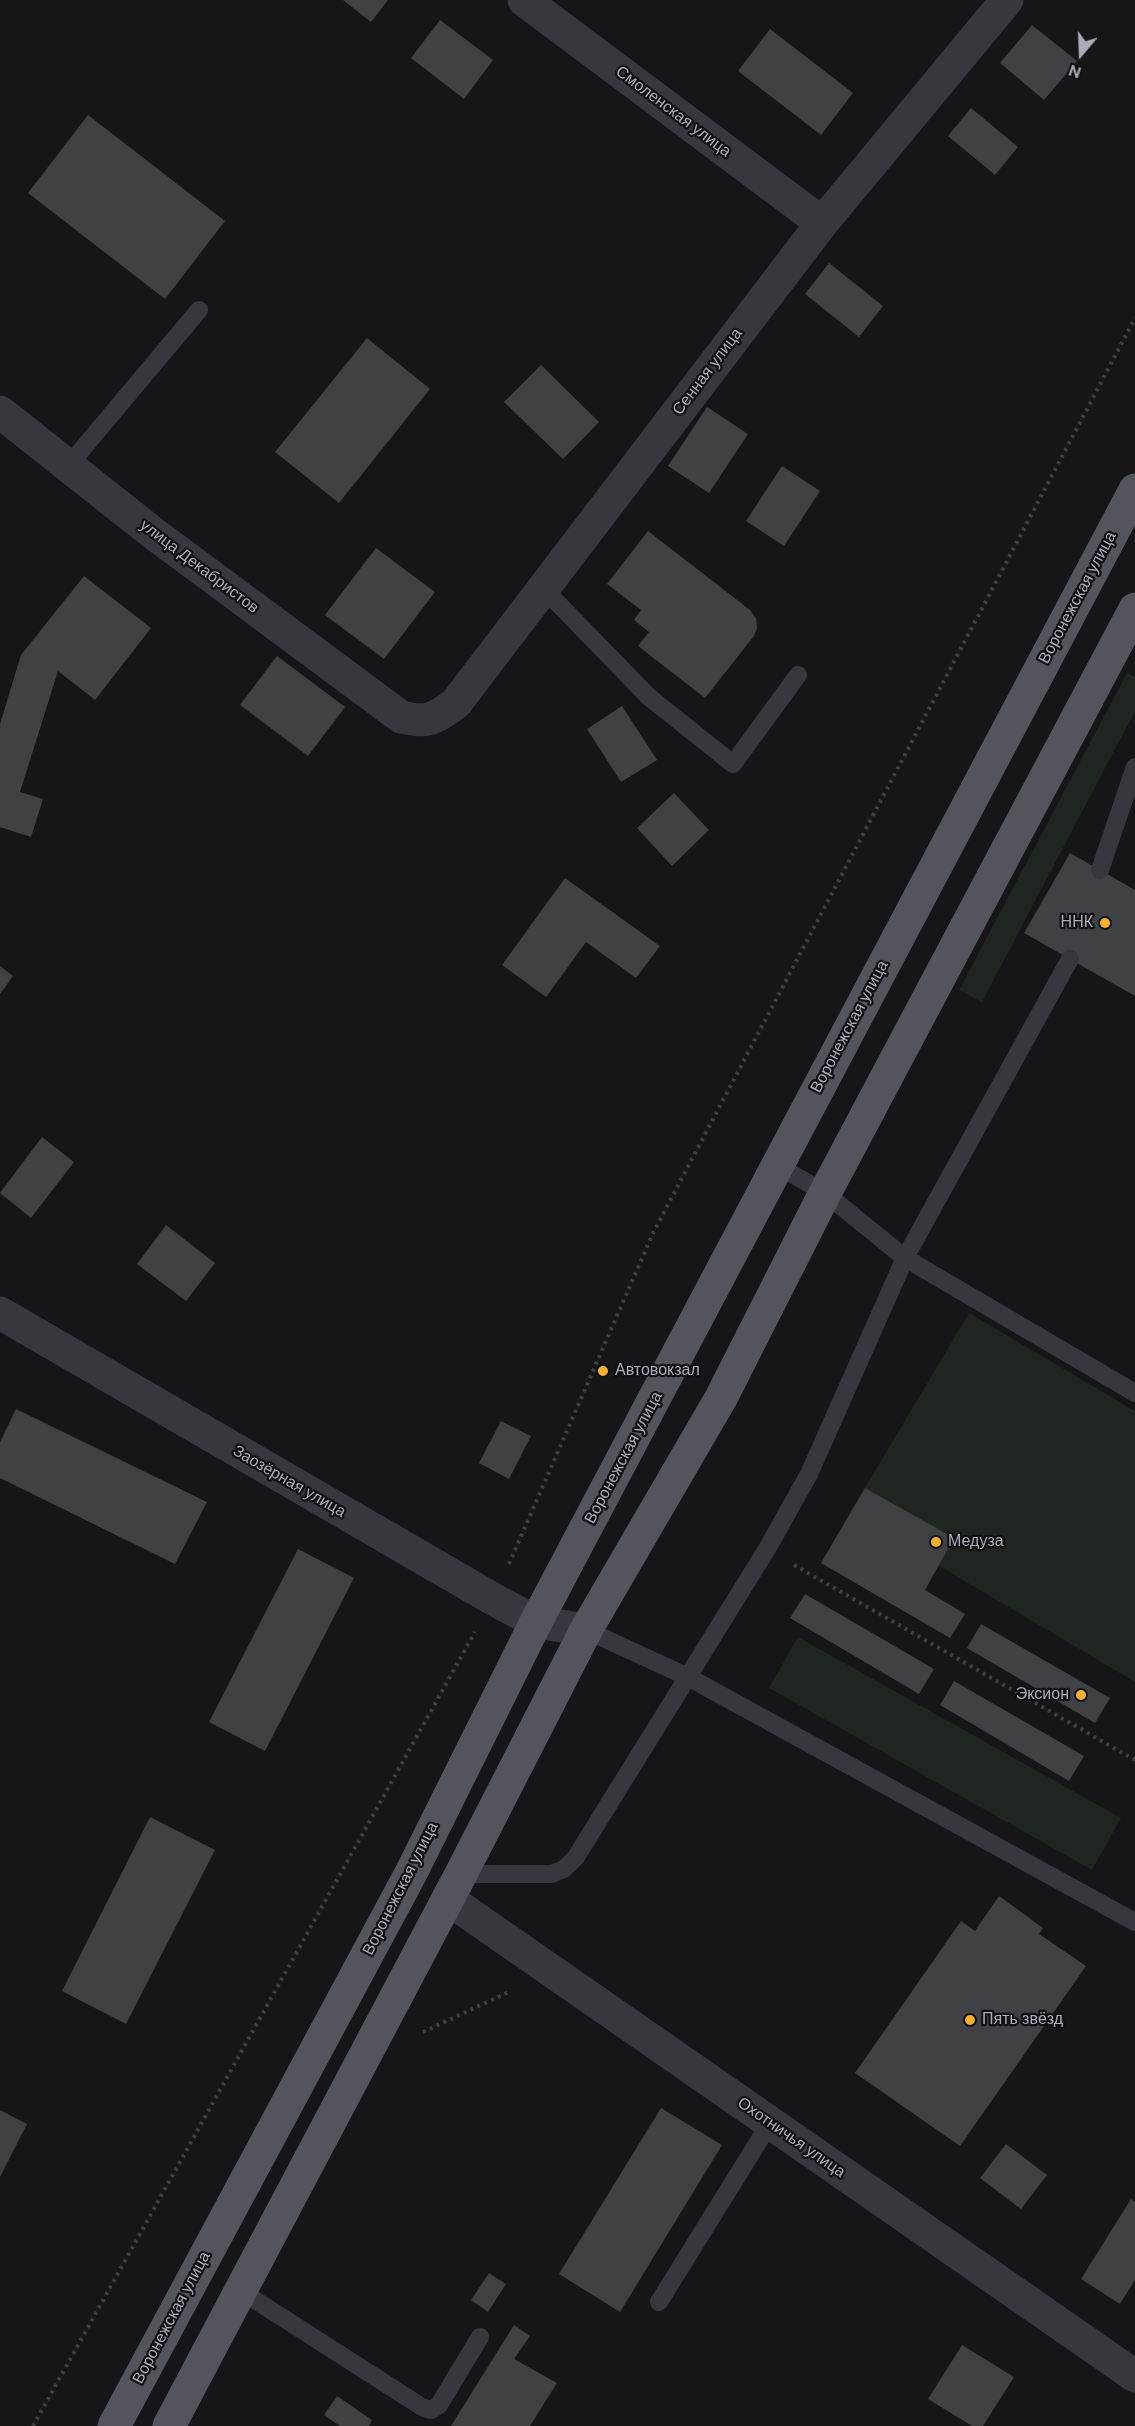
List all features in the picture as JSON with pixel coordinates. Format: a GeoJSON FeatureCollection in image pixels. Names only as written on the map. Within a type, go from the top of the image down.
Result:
{"type":"FeatureCollection","features":[{"type":"Feature","properties":{"kind":"main road","name":"Воронежская улица"},"geometry":{"type":"LineString","coordinates":[[114,2426],[411,1873],[536,1622],[1135,490]]}},
{"type":"Feature","properties":{"kind":"main road"},"geometry":{"type":"LineString","coordinates":[[169,2426],[454,1886],[586,1630],[721,1398],[825,1193],[1135,609]]}},
{"type":"Feature","properties":{"kind":"street","name":"Смоленская улица"},"geometry":{"type":"LineString","coordinates":[[524,0],[822,224]]}},
{"type":"Feature","properties":{"kind":"street","name":"Сенная улица"},"geometry":{"type":"LineString","coordinates":[[400,717],[422,722],[439,717],[456,703],[822,224],[1006,0]]}},
{"type":"Feature","properties":{"kind":"street","name":"улица Декабристов"},"geometry":{"type":"LineString","coordinates":[[0,412],[153,533],[400,717]]}},
{"type":"Feature","properties":{"kind":"street","name":"Заозёрная улица"},"geometry":{"type":"LineString","coordinates":[[0,1313],[493,1599],[536,1622],[586,1630]]}},
{"type":"Feature","properties":{"kind":"street","name":"Охотничья улица"},"geometry":{"type":"LineString","coordinates":[[454,1886],[553,1972],[1135,2376]]}},
{"type":"Feature","properties":{"kind":"lane"},"geometry":{"type":"LineString","coordinates":[[68,466],[199,310]]}},
{"type":"Feature","properties":{"kind":"lane"},"geometry":{"type":"LineString","coordinates":[[543,588],[649,697],[733,764],[798,675]]}},
{"type":"Feature","properties":{"kind":"lane"},"geometry":{"type":"LineString","coordinates":[[1100,870],[1135,767]]}},
{"type":"Feature","properties":{"kind":"lane"},"geometry":{"type":"LineString","coordinates":[[454,1886],[552,1874],[564,1869],[576,1857],[766,1549],[809,1474],[905,1258],[1070,959]]}},
{"type":"Feature","properties":{"kind":"lane"},"geometry":{"type":"LineString","coordinates":[[777,1165],[825,1193],[905,1258],[1135,1393]]}},
{"type":"Feature","properties":{"kind":"lane"},"geometry":{"type":"LineString","coordinates":[[586,1630],[688,1677],[1135,1922]]}},
{"type":"Feature","properties":{"kind":"lane"},"geometry":{"type":"LineString","coordinates":[[659,2302],[770,2123]]}},
{"type":"Feature","properties":{"kind":"lane"},"geometry":{"type":"LineString","coordinates":[[241,2291],[422,2407],[431,2410],[439,2405],[480,2337]]}},
{"type":"Feature","properties":{"kind":"path"},"geometry":{"type":"LineString","coordinates":[[33,2426],[493,1599],[653,1233],[1135,318]]}},
{"type":"Feature","properties":{"kind":"path"},"geometry":{"type":"LineString","coordinates":[[766,1549],[1135,1760]]}},
{"type":"Feature","properties":{"kind":"path"},"geometry":{"type":"LineString","coordinates":[[420,2033],[553,1972]]}},
{"type":"Feature","properties":{"kind":"shaded area"},"geometry":{"type":"Polygon","coordinates":[[[1127,673],[1135,677],[1135,711],[982,1002],[959,990],[1127,673]]]}},
{"type":"Feature","properties":{"kind":"shaded area"},"geometry":{"type":"Polygon","coordinates":[[[969,1313],[1135,1411],[1135,1682],[850,1513],[969,1313]]]}},
{"type":"Feature","properties":{"kind":"shaded area"},"geometry":{"type":"Polygon","coordinates":[[[798,1637],[1121,1818],[1092,1870],[769,1688],[798,1637]]]}},
{"type":"Feature","properties":{"kind":"building"},"geometry":{"type":"Polygon","coordinates":[[[343,0],[388,0],[371,22],[343,0]]]}},
{"type":"Feature","properties":{"kind":"building"},"geometry":{"type":"Polygon","coordinates":[[[440,20],[493,60],[464,99],[411,58],[440,20]]]}},
{"type":"Feature","properties":{"kind":"building"},"geometry":{"type":"Polygon","coordinates":[[[1032,25],[1077,61],[1044,100],[1000,63],[1032,25]]]}},
{"type":"Feature","properties":{"kind":"building"},"geometry":{"type":"Polygon","coordinates":[[[770,29],[853,93],[821,135],[738,71],[770,29]]]}},
{"type":"Feature","properties":{"kind":"building"},"geometry":{"type":"Polygon","coordinates":[[[971,108],[1018,147],[995,175],[948,136],[971,108]]]}},
{"type":"Feature","properties":{"kind":"building"},"geometry":{"type":"Polygon","coordinates":[[[88,115],[225,221],[165,299],[28,193],[88,115]]]}},
{"type":"Feature","properties":{"kind":"building"},"geometry":{"type":"Polygon","coordinates":[[[829,263],[883,306],[859,337],[805,294],[829,263]]]}},
{"type":"Feature","properties":{"kind":"building"},"geometry":{"type":"Polygon","coordinates":[[[367,338],[430,389],[339,503],[275,452],[367,338]]]}},
{"type":"Feature","properties":{"kind":"building"},"geometry":{"type":"Polygon","coordinates":[[[541,365],[599,422],[563,459],[504,402],[541,365]]]}},
{"type":"Feature","properties":{"kind":"building"},"geometry":{"type":"Polygon","coordinates":[[[707,407],[748,434],[709,493],[668,466],[707,407]]]}},
{"type":"Feature","properties":{"kind":"building"},"geometry":{"type":"Polygon","coordinates":[[[782,466],[820,491],[784,546],[746,521],[782,466]]]}},
{"type":"Feature","properties":{"kind":"building"},"geometry":{"type":"Polygon","coordinates":[[[648,531],[750,610],[756,618],[757,628],[754,636],[705,698],[638,646],[649,632],[634,620],[641,610],[607,584],[648,531]]]}},
{"type":"Feature","properties":{"kind":"building"},"geometry":{"type":"Polygon","coordinates":[[[376,548],[435,592],[384,659],[325,615],[376,548]]]}},
{"type":"Feature","properties":{"kind":"building"},"geometry":{"type":"Polygon","coordinates":[[[84,576],[151,628],[95,700],[58,671],[20,792],[43,799],[31,837],[0,827],[0,724],[21,655],[84,576]]]}},
{"type":"Feature","properties":{"kind":"building"},"geometry":{"type":"Polygon","coordinates":[[[277,656],[345,707],[308,756],[240,705],[277,656]]]}},
{"type":"Feature","properties":{"kind":"building"},"geometry":{"type":"Polygon","coordinates":[[[622,706],[657,760],[621,782],[587,729],[622,706]]]}},
{"type":"Feature","properties":{"kind":"building"},"geometry":{"type":"Polygon","coordinates":[[[674,793],[709,830],[672,866],[637,828],[674,793]]]}},
{"type":"Feature","properties":{"kind":"building"},"geometry":{"type":"Polygon","coordinates":[[[1070,853],[1135,890],[1135,996],[1024,933],[1070,853]]]}},
{"type":"Feature","properties":{"kind":"building"},"geometry":{"type":"Polygon","coordinates":[[[565,878],[660,946],[636,978],[586,942],[546,997],[502,965],[565,878]]]}},
{"type":"Feature","properties":{"kind":"building"},"geometry":{"type":"Polygon","coordinates":[[[0,966],[13,976],[0,994],[0,966]]]}},
{"type":"Feature","properties":{"kind":"building"},"geometry":{"type":"Polygon","coordinates":[[[42,1137],[74,1162],[31,1218],[0,1193],[42,1137]]]}},
{"type":"Feature","properties":{"kind":"building"},"geometry":{"type":"Polygon","coordinates":[[[166,1225],[215,1263],[186,1301],[137,1264],[166,1225]]]}},
{"type":"Feature","properties":{"kind":"building"},"geometry":{"type":"Polygon","coordinates":[[[16,1409],[207,1502],[175,1564],[0,1478],[0,1442],[16,1409]]]}},
{"type":"Feature","properties":{"kind":"building"},"geometry":{"type":"Polygon","coordinates":[[[501,1421],[531,1436],[509,1479],[479,1463],[501,1421]]]}},
{"type":"Feature","properties":{"kind":"building"},"geometry":{"type":"Polygon","coordinates":[[[865,1488],[954,1538],[925,1590],[965,1614],[950,1638],[821,1563],[865,1488]]]}},
{"type":"Feature","properties":{"kind":"building"},"geometry":{"type":"Polygon","coordinates":[[[298,1549],[354,1578],[265,1751],[209,1722],[298,1549]]]}},
{"type":"Feature","properties":{"kind":"building"},"geometry":{"type":"Polygon","coordinates":[[[805,1594],[934,1669],[919,1694],[790,1618],[805,1594]]]}},
{"type":"Feature","properties":{"kind":"building"},"geometry":{"type":"Polygon","coordinates":[[[981,1624],[1110,1698],[1095,1723],[967,1648],[981,1624]]]}},
{"type":"Feature","properties":{"kind":"building"},"geometry":{"type":"Polygon","coordinates":[[[954,1681],[1084,1756],[1069,1781],[940,1705],[954,1681]]]}},
{"type":"Feature","properties":{"kind":"building"},"geometry":{"type":"Polygon","coordinates":[[[150,1817],[215,1850],[126,2024],[62,1991],[150,1817]]]}},
{"type":"Feature","properties":{"kind":"building","name":"Пять звёзд"},"geometry":{"type":"Polygon","coordinates":[[[999,1896],[1043,1928],[1039,1934],[1086,1966],[960,2146],[855,2073],[961,1921],[975,1931],[999,1896]]]}},
{"type":"Feature","properties":{"kind":"building"},"geometry":{"type":"Polygon","coordinates":[[[661,2108],[722,2145],[620,2312],[559,2274],[661,2108]]]}},
{"type":"Feature","properties":{"kind":"building"},"geometry":{"type":"Polygon","coordinates":[[[0,2110],[27,2124],[0,2177],[0,2110]]]}},
{"type":"Feature","properties":{"kind":"building"},"geometry":{"type":"Polygon","coordinates":[[[1006,2144],[1047,2175],[1021,2209],[980,2178],[1006,2144]]]}},
{"type":"Feature","properties":{"kind":"building"},"geometry":{"type":"Polygon","coordinates":[[[1131,2199],[1135,2202],[1135,2280],[1120,2304],[1081,2279],[1131,2199]]]}},
{"type":"Feature","properties":{"kind":"building"},"geometry":{"type":"Polygon","coordinates":[[[489,2273],[506,2284],[488,2312],[471,2300],[489,2273]]]}},
{"type":"Feature","properties":{"kind":"building"},"geometry":{"type":"Polygon","coordinates":[[[514,2325],[530,2336],[514,2359],[557,2383],[530,2426],[451,2426],[514,2325]]]}},
{"type":"Feature","properties":{"kind":"building"},"geometry":{"type":"Polygon","coordinates":[[[962,2345],[1014,2377],[983,2426],[972,2426],[928,2399],[962,2345]]]}},
{"type":"Feature","properties":{"kind":"building"},"geometry":{"type":"Polygon","coordinates":[[[337,2396],[372,2420],[369,2426],[340,2426],[324,2415],[337,2396]]]}},
{"type":"Feature","properties":{"kind":"place","name":"ННК"},"geometry":{"type":"Point","coordinates":[1105,923]}},
{"type":"Feature","properties":{"kind":"place","name":"Автовокзал"},"geometry":{"type":"Point","coordinates":[603,1371]}},
{"type":"Feature","properties":{"kind":"place","name":"Медуза"},"geometry":{"type":"Point","coordinates":[936,1542]}},
{"type":"Feature","properties":{"kind":"place","name":"Эксион"},"geometry":{"type":"Point","coordinates":[1081,1695]}},
{"type":"Feature","properties":{"kind":"place","name":"Пять звёзд"},"geometry":{"type":"Point","coordinates":[970,2020]}}]}
